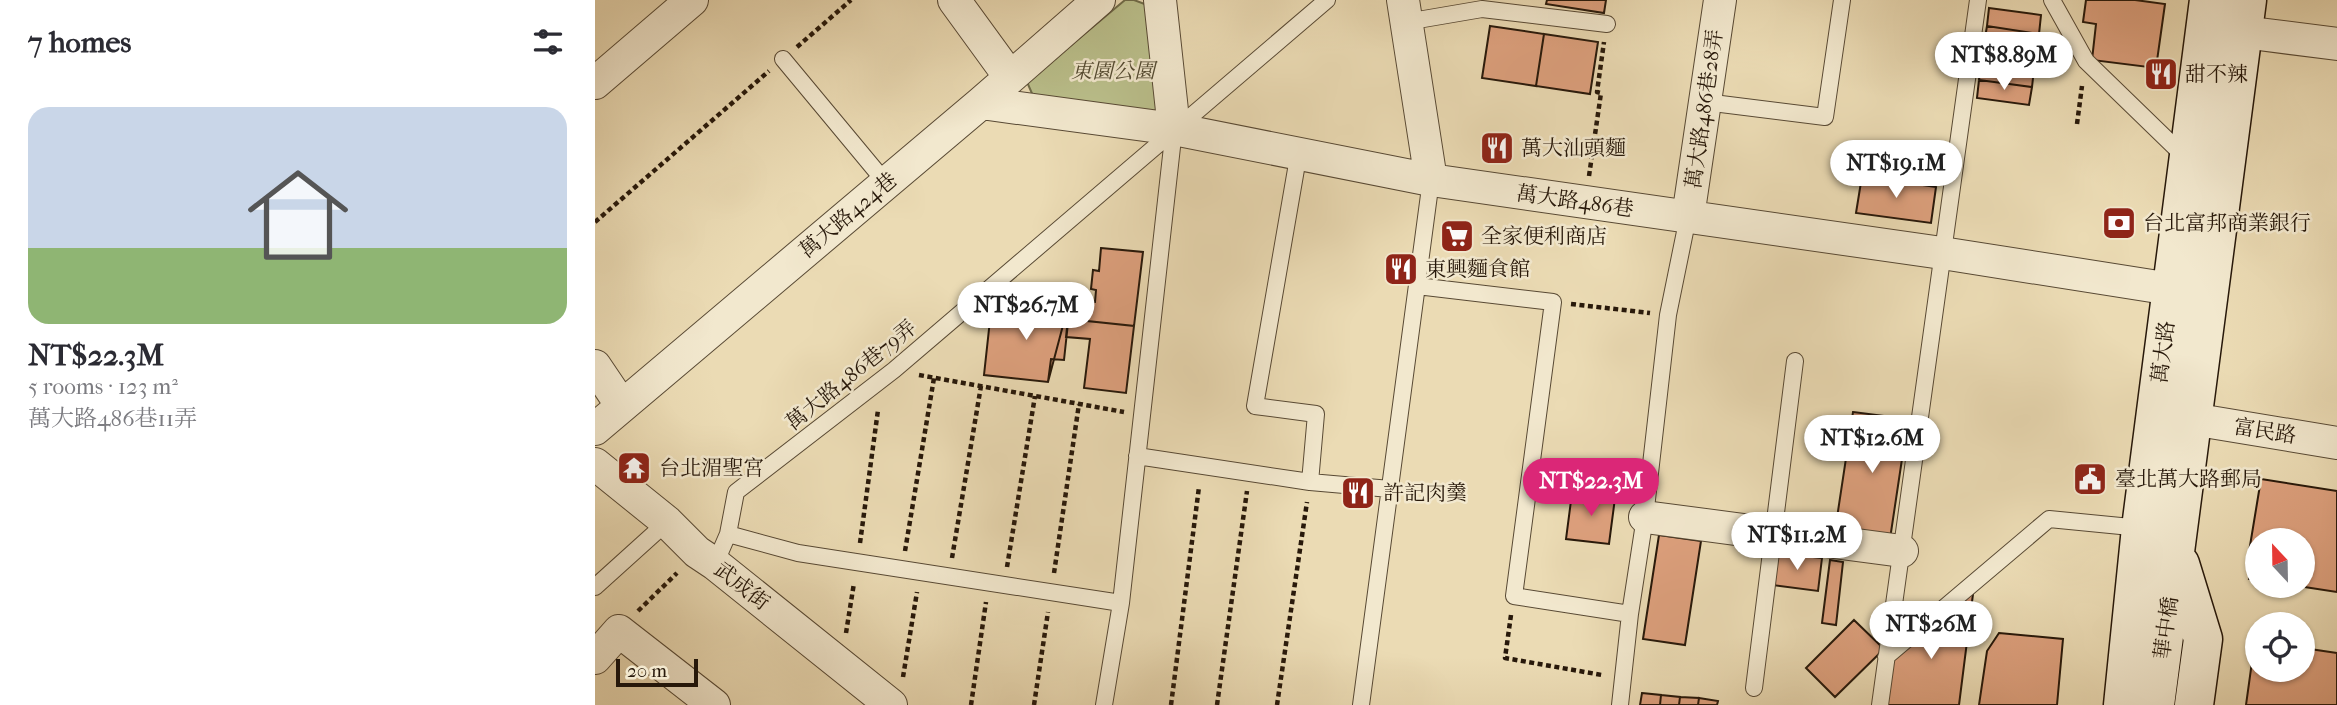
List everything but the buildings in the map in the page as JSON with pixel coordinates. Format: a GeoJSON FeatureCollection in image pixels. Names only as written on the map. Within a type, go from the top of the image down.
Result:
{"type":"FeatureCollection","features":[{"type":"Feature","properties":{"kind":"main road","name":"萬大路"},"geometry":{"type":"LineString","coordinates":[[2123,705],[2139,540],[2209,0]]}},
{"type":"Feature","properties":{"kind":"main road","name":"萬大路"},"geometry":{"type":"LineString","coordinates":[[2177,552],[2245,16]]}},
{"type":"Feature","properties":{"kind":"main road"},"geometry":{"type":"LineString","coordinates":[[2099,705],[2108,643],[2139,540]]}},
{"type":"Feature","properties":{"kind":"main road"},"geometry":{"type":"LineString","coordinates":[[2177,552],[2203,639],[2194,705]]}},
{"type":"Feature","properties":{"kind":"main road","name":"華中橋"},"geometry":{"type":"LineString","coordinates":[[2155,705],[2177,552]]}},
{"type":"Feature","properties":{"kind":"street"},"geometry":{"type":"LineString","coordinates":[[595,83],[692,0]]}},
{"type":"Feature","properties":{"kind":"street"},"geometry":{"type":"LineString","coordinates":[[954,0],[1010,77]]}},
{"type":"Feature","properties":{"kind":"street","name":"萬大路424巷"},"geometry":{"type":"LineString","coordinates":[[595,429],[1099,0]]}},
{"type":"Feature","properties":{"kind":"street"},"geometry":{"type":"LineString","coordinates":[[1160,0],[1174,129]]}},
{"type":"Feature","properties":{"kind":"street","name":"萬大路486巷28弄"},"geometry":{"type":"LineString","coordinates":[[1688,217],[1720,0]]}},
{"type":"Feature","properties":{"kind":"street"},"geometry":{"type":"LineString","coordinates":[[1405,11],[1431,180]]}},
{"type":"Feature","properties":{"kind":"street"},"geometry":{"type":"LineString","coordinates":[[2245,16],[2337,44]]}},
{"type":"Feature","properties":{"kind":"street","name":"萬大路486巷"},"geometry":{"type":"LineString","coordinates":[[981,103],[1174,129],[1431,180],[1942,253],[2171,289]]}},
{"type":"Feature","properties":{"kind":"street"},"geometry":{"type":"LineString","coordinates":[[595,366],[622,406]]}},
{"type":"Feature","properties":{"kind":"street","name":"富民路"},"geometry":{"type":"LineString","coordinates":[[2192,419],[2337,443]]}},
{"type":"Feature","properties":{"kind":"street","name":"武成街"},"geometry":{"type":"LineString","coordinates":[[595,464],[667,522],[706,558],[841,665],[897,692]]}},
{"type":"Feature","properties":{"kind":"street"},"geometry":{"type":"LineString","coordinates":[[1645,517],[1902,551]]}},
{"type":"Feature","properties":{"kind":"street"},"geometry":{"type":"LineString","coordinates":[[595,658],[619,631],[713,705]]}},
{"type":"Feature","properties":{"kind":"lane","name":"萬大路486巷79弄"},"geometry":{"type":"LineString","coordinates":[[706,558],[727,534],[736,492],[894,370],[1327,0]]}},
{"type":"Feature","properties":{"kind":"lane"},"geometry":{"type":"LineString","coordinates":[[1705,102],[1825,117],[1842,0]]}},
{"type":"Feature","properties":{"kind":"lane"},"geometry":{"type":"LineString","coordinates":[[1880,705],[1978,0]]}},
{"type":"Feature","properties":{"kind":"lane"},"geometry":{"type":"LineString","coordinates":[[2052,0],[2086,61],[2187,159]]}},
{"type":"Feature","properties":{"kind":"lane"},"geometry":{"type":"LineString","coordinates":[[1405,11],[1482,9],[1607,24]]}},
{"type":"Feature","properties":{"kind":"lane"},"geometry":{"type":"LineString","coordinates":[[783,59],[887,183]]}},
{"type":"Feature","properties":{"kind":"lane"},"geometry":{"type":"LineString","coordinates":[[1104,705],[1121,603],[1174,129]]}},
{"type":"Feature","properties":{"kind":"lane"},"geometry":{"type":"LineString","coordinates":[[1299,152],[1255,405],[1316,414],[1310,482]]}},
{"type":"Feature","properties":{"kind":"lane"},"geometry":{"type":"LineString","coordinates":[[1361,705],[1431,180]]}},
{"type":"Feature","properties":{"kind":"lane"},"geometry":{"type":"LineString","coordinates":[[1620,705],[1668,316],[1688,217]]}},
{"type":"Feature","properties":{"kind":"lane"},"geometry":{"type":"LineString","coordinates":[[1417,286],[1553,302],[1514,596],[1630,614]]}},
{"type":"Feature","properties":{"kind":"lane"},"geometry":{"type":"LineString","coordinates":[[1754,688],[1795,361]]}},
{"type":"Feature","properties":{"kind":"lane"},"geometry":{"type":"LineString","coordinates":[[1137,456],[1310,482],[1390,489]]}},
{"type":"Feature","properties":{"kind":"lane"},"geometry":{"type":"LineString","coordinates":[[1886,657],[2049,519],[2139,540]]}},
{"type":"Feature","properties":{"kind":"lane"},"geometry":{"type":"LineString","coordinates":[[595,586],[667,522]]}},
{"type":"Feature","properties":{"kind":"lane"},"geometry":{"type":"LineString","coordinates":[[727,534],[798,553],[1121,603]]}},
{"type":"Feature","properties":{"kind":"path"},"geometry":{"type":"LineString","coordinates":[[595,222],[851,0]]}},
{"type":"Feature","properties":{"kind":"path"},"geometry":{"type":"LineString","coordinates":[[1585,202],[1601,93],[1597,92],[1607,24]]}},
{"type":"Feature","properties":{"kind":"path"},"geometry":{"type":"LineString","coordinates":[[2077,124],[2086,61]]}},
{"type":"Feature","properties":{"kind":"path"},"geometry":{"type":"LineString","coordinates":[[1553,302],[1668,316]]}},
{"type":"Feature","properties":{"kind":"path"},"geometry":{"type":"LineString","coordinates":[[894,370],[1142,415]]}},
{"type":"Feature","properties":{"kind":"path"},"geometry":{"type":"LineString","coordinates":[[902,569],[934,378]]}},
{"type":"Feature","properties":{"kind":"path"},"geometry":{"type":"LineString","coordinates":[[841,665],[879,411],[874,386]]}},
{"type":"Feature","properties":{"kind":"path"},"geometry":{"type":"LineString","coordinates":[[949,576],[981,386]]}},
{"type":"Feature","properties":{"kind":"path"},"geometry":{"type":"LineString","coordinates":[[971,705],[1035,396]]}},
{"type":"Feature","properties":{"kind":"path"},"geometry":{"type":"LineString","coordinates":[[1034,705],[1079,404]]}},
{"type":"Feature","properties":{"kind":"path"},"geometry":{"type":"LineString","coordinates":[[1171,705],[1202,465]]}},
{"type":"Feature","properties":{"kind":"path"},"geometry":{"type":"LineString","coordinates":[[1217,705],[1249,472]]}},
{"type":"Feature","properties":{"kind":"path"},"geometry":{"type":"LineString","coordinates":[[1277,705],[1310,482]]}},
{"type":"Feature","properties":{"kind":"path"},"geometry":{"type":"LineString","coordinates":[[619,631],[706,558]]}},
{"type":"Feature","properties":{"kind":"path"},"geometry":{"type":"LineString","coordinates":[[897,692],[921,572]]}},
{"type":"Feature","properties":{"kind":"path"},"geometry":{"type":"LineString","coordinates":[[1514,596],[1505,658],[1624,679]]}},
{"type":"Feature","properties":{"kind":"green space","name":"東園公園"},"geometry":{"type":"Polygon","coordinates":[[[1125,0],[1134,0],[1150,6],[1166,105],[1149,123],[1037,105],[1027,82],[1125,0]]]}},
{"type":"Feature","properties":{"kind":"place","name":"甜不辣"},"geometry":{"type":"Point","coordinates":[2161,74]}},
{"type":"Feature","properties":{"kind":"place","name":"萬大汕頭麵"},"geometry":{"type":"Point","coordinates":[1497,148]}},
{"type":"Feature","properties":{"kind":"place","name":"台北富邦商業銀行"},"geometry":{"type":"Point","coordinates":[2119,223]}},
{"type":"Feature","properties":{"kind":"place","name":"全家便利商店"},"geometry":{"type":"Point","coordinates":[1457,236]}},
{"type":"Feature","properties":{"kind":"place","name":"東興麵食館"},"geometry":{"type":"Point","coordinates":[1401,269]}},
{"type":"Feature","properties":{"kind":"place","name":"台北湄聖宮"},"geometry":{"type":"Point","coordinates":[634,468]}},
{"type":"Feature","properties":{"kind":"place","name":"臺北萬大路郵局"},"geometry":{"type":"Point","coordinates":[2090,479]}},
{"type":"Feature","properties":{"kind":"place","name":"許記肉羹"},"geometry":{"type":"Point","coordinates":[1358,493]}}]}
